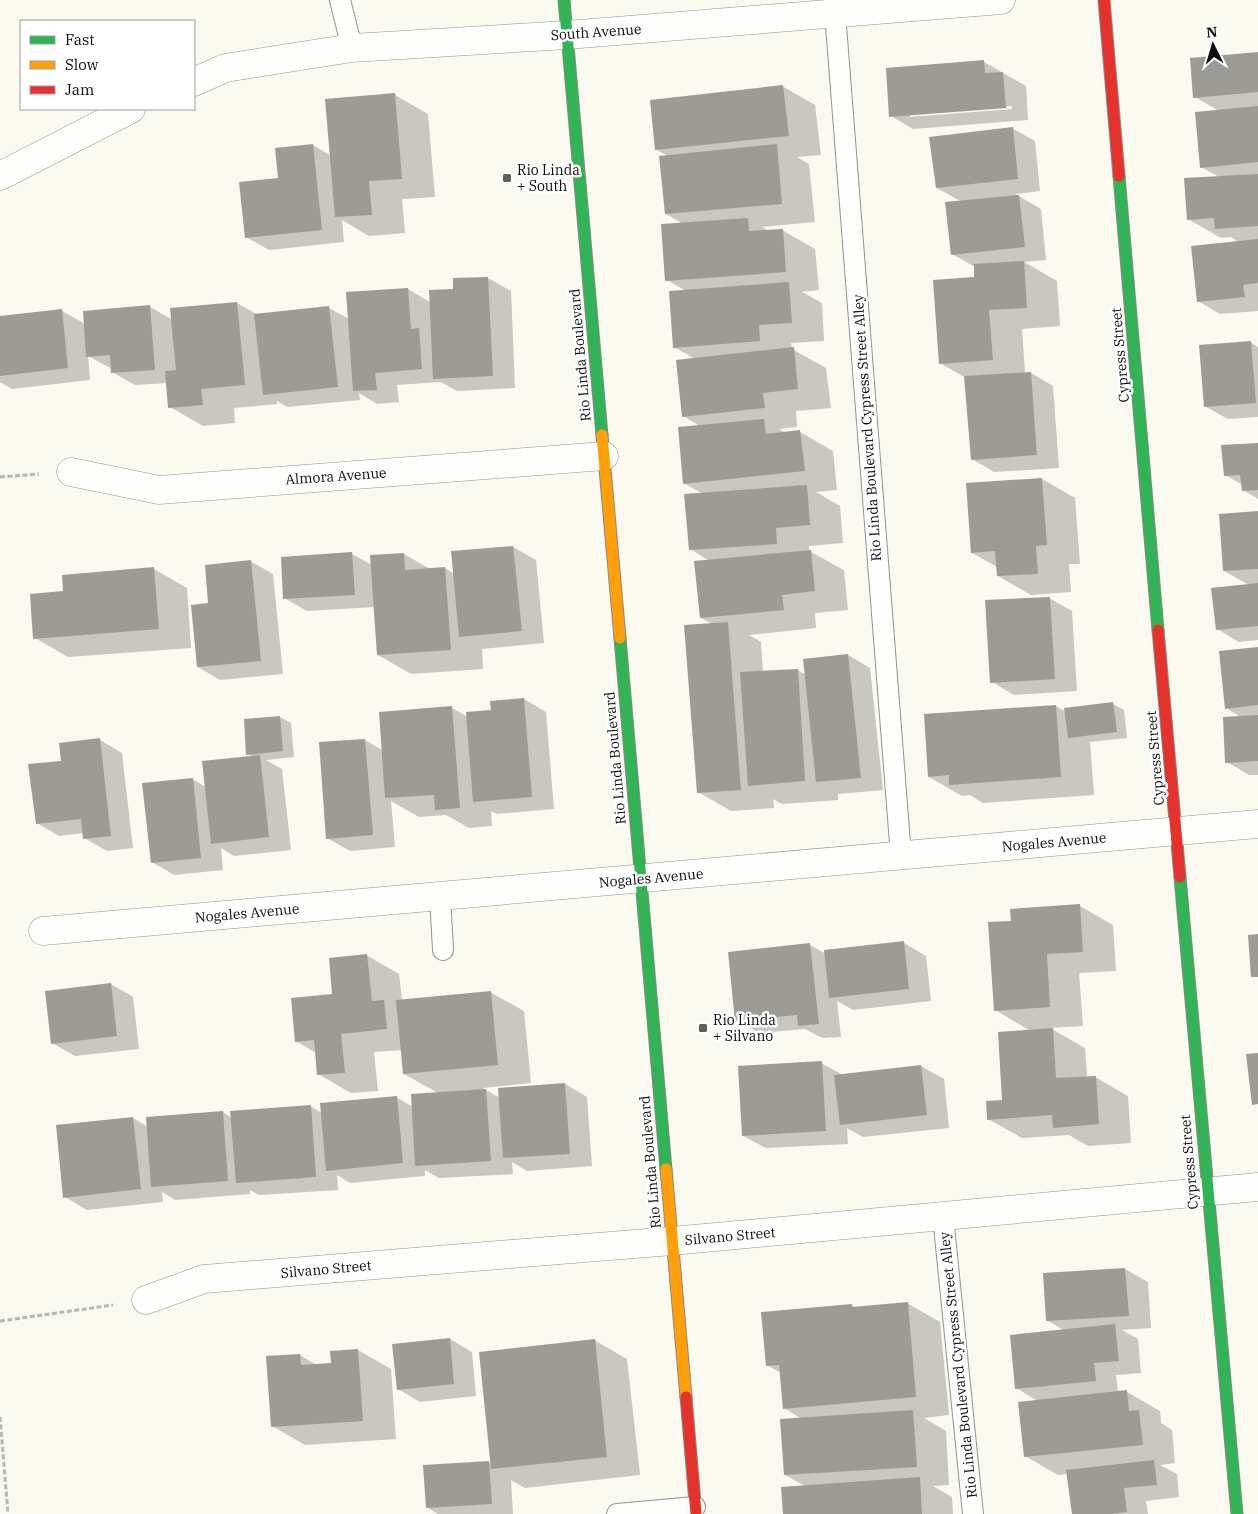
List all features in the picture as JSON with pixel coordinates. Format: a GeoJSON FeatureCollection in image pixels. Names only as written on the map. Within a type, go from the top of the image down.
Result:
{"type":"FeatureCollection","features":[{"type":"Feature","properties":{"kind":"main road","name":"Rio Linda Boulevard"},"geometry":{"type":"LineString","coordinates":[[564,0],[695,1510]]}},
{"type":"Feature","properties":{"kind":"main road","name":"Cypress Street"},"geometry":{"type":"LineString","coordinates":[[1104,0],[1207,1192],[1237,1514]]}},
{"type":"Feature","properties":{"kind":"street","name":"South Avenue"},"geometry":{"type":"LineString","coordinates":[[195,82],[225,68],[352,48],[567,35],[835,7],[1001,0]]}},
{"type":"Feature","properties":{"kind":"street"},"geometry":{"type":"LineString","coordinates":[[0,176],[129,110]]}},
{"type":"Feature","properties":{"kind":"street","name":"Almora Avenue"},"geometry":{"type":"LineString","coordinates":[[71,472],[159,490],[604,456]]}},
{"type":"Feature","properties":{"kind":"street","name":"Nogales Avenue"},"geometry":{"type":"LineString","coordinates":[[43,931],[1258,824]]}},
{"type":"Feature","properties":{"kind":"street","name":"Silvano Street"},"geometry":{"type":"LineString","coordinates":[[146,1300],[204,1279],[672,1241],[1258,1187]]}},
{"type":"Feature","properties":{"kind":"lane"},"geometry":{"type":"LineString","coordinates":[[340,0],[352,48]]}},
{"type":"Feature","properties":{"kind":"lane","name":"Rio Linda Boulevard Cypress Street Alley"},"geometry":{"type":"LineString","coordinates":[[835,7],[901,856]]}},
{"type":"Feature","properties":{"kind":"lane"},"geometry":{"type":"LineString","coordinates":[[440,896],[444,950]]}},
{"type":"Feature","properties":{"kind":"lane","name":"Rio Linda Boulevard Cypress Street Alley"},"geometry":{"type":"LineString","coordinates":[[943,1216],[973,1514]]}},
{"type":"Feature","properties":{"kind":"lane"},"geometry":{"type":"LineString","coordinates":[[617,1514],[695,1510]]}},
{"type":"Feature","properties":{"kind":"path"},"geometry":{"type":"LineString","coordinates":[[0,477],[8,477]]}},
{"type":"Feature","properties":{"kind":"path"},"geometry":{"type":"LineString","coordinates":[[0,1321],[80,1310]]}},
{"type":"Feature","properties":{"kind":"path"},"geometry":{"type":"LineString","coordinates":[[0,1417],[8,1514]]}},
{"type":"Feature","properties":{"kind":"building"},"geometry":{"type":"Polygon","coordinates":[[[1258,52],[1258,92],[1193,98],[1190,58],[1258,52]]]}},
{"type":"Feature","properties":{"kind":"building"},"geometry":{"type":"Polygon","coordinates":[[[984,60],[985,73],[1003,72],[1006,108],[889,117],[886,68],[984,60]]]}},
{"type":"Feature","properties":{"kind":"building"},"geometry":{"type":"Polygon","coordinates":[[[783,85],[789,136],[655,150],[650,100],[783,85]]]}},
{"type":"Feature","properties":{"kind":"building"},"geometry":{"type":"Polygon","coordinates":[[[395,93],[402,179],[369,181],[372,215],[335,217],[325,99],[395,93]]]}},
{"type":"Feature","properties":{"kind":"building"},"geometry":{"type":"Polygon","coordinates":[[[1258,106],[1258,162],[1200,168],[1195,112],[1258,106]]]}},
{"type":"Feature","properties":{"kind":"building"},"geometry":{"type":"Polygon","coordinates":[[[1013,127],[1018,179],[936,188],[929,137],[1013,127]]]}},
{"type":"Feature","properties":{"kind":"building"},"geometry":{"type":"Polygon","coordinates":[[[313,144],[322,230],[245,238],[239,182],[278,178],[275,148],[313,144]]]}},
{"type":"Feature","properties":{"kind":"building"},"geometry":{"type":"Polygon","coordinates":[[[777,144],[782,204],[665,214],[659,156],[777,144]]]}},
{"type":"Feature","properties":{"kind":"building"},"geometry":{"type":"Polygon","coordinates":[[[1258,174],[1258,226],[1215,229],[1214,218],[1187,220],[1184,178],[1258,174]]]}},
{"type":"Feature","properties":{"kind":"building"},"geometry":{"type":"Polygon","coordinates":[[[1019,195],[1025,247],[951,255],[945,202],[1019,195]]]}},
{"type":"Feature","properties":{"kind":"building"},"geometry":{"type":"Polygon","coordinates":[[[748,218],[749,231],[783,229],[786,272],[665,281],[661,224],[748,218]]]}},
{"type":"Feature","properties":{"kind":"building"},"geometry":{"type":"Polygon","coordinates":[[[1258,239],[1258,283],[1243,285],[1245,297],[1197,302],[1191,246],[1258,239]]]}},
{"type":"Feature","properties":{"kind":"building"},"geometry":{"type":"Polygon","coordinates":[[[1024,261],[1027,308],[989,310],[993,360],[939,364],[933,280],[974,277],[974,264],[1024,261]]]}},
{"type":"Feature","properties":{"kind":"building"},"geometry":{"type":"Polygon","coordinates":[[[488,277],[493,376],[433,379],[429,290],[453,289],[453,278],[488,277]]]}},
{"type":"Feature","properties":{"kind":"building"},"geometry":{"type":"Polygon","coordinates":[[[789,282],[792,323],[759,325],[760,341],[673,348],[669,291],[789,282]]]}},
{"type":"Feature","properties":{"kind":"building"},"geometry":{"type":"Polygon","coordinates":[[[408,288],[411,329],[419,328],[422,369],[375,373],[377,390],[353,391],[346,292],[408,288]]]}},
{"type":"Feature","properties":{"kind":"building"},"geometry":{"type":"Polygon","coordinates":[[[237,302],[245,385],[201,389],[203,405],[168,408],[165,371],[176,370],[170,308],[237,302]]]}},
{"type":"Feature","properties":{"kind":"building"},"geometry":{"type":"Polygon","coordinates":[[[150,305],[155,370],[111,373],[110,355],[86,357],[83,311],[150,305]]]}},
{"type":"Feature","properties":{"kind":"building"},"geometry":{"type":"Polygon","coordinates":[[[329,306],[338,387],[263,395],[254,314],[329,306]]]}},
{"type":"Feature","properties":{"kind":"building"},"geometry":{"type":"Polygon","coordinates":[[[62,309],[68,368],[0,376],[0,316],[62,309]]]}},
{"type":"Feature","properties":{"kind":"building"},"geometry":{"type":"Polygon","coordinates":[[[1251,341],[1256,403],[1204,407],[1199,345],[1251,341]]]}},
{"type":"Feature","properties":{"kind":"building"},"geometry":{"type":"Polygon","coordinates":[[[794,347],[798,389],[763,393],[765,408],[682,417],[676,360],[794,347]]]}},
{"type":"Feature","properties":{"kind":"building"},"geometry":{"type":"Polygon","coordinates":[[[1031,372],[1037,455],[971,460],[964,376],[1031,372]]]}},
{"type":"Feature","properties":{"kind":"building"},"geometry":{"type":"Polygon","coordinates":[[[764,419],[766,434],[800,430],[805,471],[683,484],[678,427],[764,419]]]}},
{"type":"Feature","properties":{"kind":"building"},"geometry":{"type":"Polygon","coordinates":[[[1258,443],[1258,490],[1242,491],[1240,475],[1224,476],[1221,445],[1258,443]]]}},
{"type":"Feature","properties":{"kind":"building"},"geometry":{"type":"Polygon","coordinates":[[[1042,478],[1047,545],[1036,546],[1038,574],[997,576],[995,551],[971,553],[966,483],[1042,478]]]}},
{"type":"Feature","properties":{"kind":"building"},"geometry":{"type":"Polygon","coordinates":[[[807,485],[810,525],[776,528],[777,544],[689,550],[684,494],[807,485]]]}},
{"type":"Feature","properties":{"kind":"building"},"geometry":{"type":"Polygon","coordinates":[[[1258,511],[1258,569],[1223,571],[1219,514],[1258,511]]]}},
{"type":"Feature","properties":{"kind":"building"},"geometry":{"type":"Polygon","coordinates":[[[513,546],[522,631],[459,637],[451,551],[513,546]]]}},
{"type":"Feature","properties":{"kind":"building"},"geometry":{"type":"Polygon","coordinates":[[[811,550],[815,591],[782,595],[784,610],[700,618],[694,561],[811,550]]]}},
{"type":"Feature","properties":{"kind":"building"},"geometry":{"type":"Polygon","coordinates":[[[352,552],[355,595],[283,599],[281,557],[352,552]]]}},
{"type":"Feature","properties":{"kind":"building"},"geometry":{"type":"Polygon","coordinates":[[[404,553],[405,570],[445,567],[451,650],[377,655],[370,555],[404,553]]]}},
{"type":"Feature","properties":{"kind":"building"},"geometry":{"type":"Polygon","coordinates":[[[251,560],[261,661],[197,667],[191,605],[208,603],[205,565],[251,560]]]}},
{"type":"Feature","properties":{"kind":"building"},"geometry":{"type":"Polygon","coordinates":[[[154,567],[159,629],[33,639],[30,594],[63,591],[62,575],[154,567]]]}},
{"type":"Feature","properties":{"kind":"building"},"geometry":{"type":"Polygon","coordinates":[[[1258,583],[1258,626],[1216,630],[1211,588],[1258,583]]]}},
{"type":"Feature","properties":{"kind":"building"},"geometry":{"type":"Polygon","coordinates":[[[1050,597],[1055,679],[990,683],[985,600],[1050,597]]]}},
{"type":"Feature","properties":{"kind":"building"},"geometry":{"type":"Polygon","coordinates":[[[728,622],[741,790],[697,793],[684,625],[728,622]]]}},
{"type":"Feature","properties":{"kind":"building"},"geometry":{"type":"Polygon","coordinates":[[[1258,647],[1258,705],[1225,709],[1219,651],[1258,647]]]}},
{"type":"Feature","properties":{"kind":"building"},"geometry":{"type":"Polygon","coordinates":[[[848,654],[861,778],[816,782],[803,659],[848,654]]]}},
{"type":"Feature","properties":{"kind":"building"},"geometry":{"type":"Polygon","coordinates":[[[798,669],[805,781],[748,786],[740,672],[798,669]]]}},
{"type":"Feature","properties":{"kind":"building"},"geometry":{"type":"Polygon","coordinates":[[[524,698],[532,797],[473,802],[466,712],[491,710],[490,701],[524,698]]]}},
{"type":"Feature","properties":{"kind":"building"},"geometry":{"type":"Polygon","coordinates":[[[1113,702],[1117,732],[1068,738],[1064,708],[1113,702]]]}},
{"type":"Feature","properties":{"kind":"building"},"geometry":{"type":"Polygon","coordinates":[[[1056,705],[1061,777],[949,785],[949,775],[928,777],[924,714],[1056,705]]]}},
{"type":"Feature","properties":{"kind":"building"},"geometry":{"type":"Polygon","coordinates":[[[452,706],[460,808],[435,810],[434,795],[385,798],[379,712],[452,706]]]}},
{"type":"Feature","properties":{"kind":"building"},"geometry":{"type":"Polygon","coordinates":[[[1258,715],[1258,761],[1225,763],[1223,717],[1258,715]]]}},
{"type":"Feature","properties":{"kind":"building"},"geometry":{"type":"Polygon","coordinates":[[[280,716],[283,751],[246,755],[244,719],[280,716]]]}},
{"type":"Feature","properties":{"kind":"building"},"geometry":{"type":"Polygon","coordinates":[[[100,738],[111,836],[83,839],[81,819],[36,824],[28,764],[61,761],[59,743],[100,738]]]}},
{"type":"Feature","properties":{"kind":"building"},"geometry":{"type":"Polygon","coordinates":[[[365,739],[373,835],[326,839],[319,742],[365,739]]]}},
{"type":"Feature","properties":{"kind":"building"},"geometry":{"type":"Polygon","coordinates":[[[260,755],[269,837],[211,844],[202,761],[260,755]]]}},
{"type":"Feature","properties":{"kind":"building"},"geometry":{"type":"Polygon","coordinates":[[[193,778],[201,858],[151,863],[142,783],[193,778]]]}},
{"type":"Feature","properties":{"kind":"building"},"geometry":{"type":"Polygon","coordinates":[[[1080,904],[1083,952],[1047,954],[1050,1007],[994,1011],[988,922],[1011,921],[1010,909],[1080,904]]]}},
{"type":"Feature","properties":{"kind":"building"},"geometry":{"type":"Polygon","coordinates":[[[1258,934],[1258,977],[1251,977],[1248,935],[1258,934]]]}},
{"type":"Feature","properties":{"kind":"building"},"geometry":{"type":"Polygon","coordinates":[[[904,941],[909,989],[829,998],[824,950],[904,941]]]}},
{"type":"Feature","properties":{"kind":"building"},"geometry":{"type":"Polygon","coordinates":[[[810,943],[819,1024],[798,1026],[797,1015],[735,1021],[728,952],[810,943]]]}},
{"type":"Feature","properties":{"kind":"building"},"geometry":{"type":"Polygon","coordinates":[[[367,954],[372,1001],[384,1000],[387,1029],[341,1034],[345,1073],[317,1075],[314,1040],[295,1042],[291,998],[332,994],[329,958],[367,954]]]}},
{"type":"Feature","properties":{"kind":"building"},"geometry":{"type":"Polygon","coordinates":[[[111,983],[117,1036],[51,1044],[45,991],[111,983]]]}},
{"type":"Feature","properties":{"kind":"building"},"geometry":{"type":"Polygon","coordinates":[[[491,991],[498,1065],[403,1074],[396,1000],[491,991]]]}},
{"type":"Feature","properties":{"kind":"building"},"geometry":{"type":"Polygon","coordinates":[[[1053,1028],[1056,1078],[1096,1076],[1099,1124],[1053,1128],[1052,1115],[987,1120],[986,1101],[1002,1100],[998,1032],[1053,1028]]]}},
{"type":"Feature","properties":{"kind":"building"},"geometry":{"type":"Polygon","coordinates":[[[1258,1053],[1258,1104],[1252,1105],[1246,1054],[1258,1053]]]}},
{"type":"Feature","properties":{"kind":"building"},"geometry":{"type":"Polygon","coordinates":[[[822,1061],[826,1131],[742,1136],[738,1066],[822,1061]]]}},
{"type":"Feature","properties":{"kind":"building"},"geometry":{"type":"Polygon","coordinates":[[[921,1065],[927,1115],[840,1125],[834,1075],[921,1065]]]}},
{"type":"Feature","properties":{"kind":"building"},"geometry":{"type":"Polygon","coordinates":[[[565,1083],[570,1154],[503,1158],[498,1088],[565,1083]]]}},
{"type":"Feature","properties":{"kind":"building"},"geometry":{"type":"Polygon","coordinates":[[[486,1089],[491,1161],[415,1166],[411,1094],[486,1089]]]}},
{"type":"Feature","properties":{"kind":"building"},"geometry":{"type":"Polygon","coordinates":[[[397,1096],[403,1163],[326,1171],[320,1103],[397,1096]]]}},
{"type":"Feature","properties":{"kind":"building"},"geometry":{"type":"Polygon","coordinates":[[[311,1105],[316,1177],[236,1183],[230,1111],[311,1105]]]}},
{"type":"Feature","properties":{"kind":"building"},"geometry":{"type":"Polygon","coordinates":[[[223,1111],[228,1181],[151,1187],[146,1117],[223,1111]]]}},
{"type":"Feature","properties":{"kind":"building"},"geometry":{"type":"Polygon","coordinates":[[[133,1117],[141,1189],[63,1198],[56,1125],[133,1117]]]}},
{"type":"Feature","properties":{"kind":"building"},"geometry":{"type":"Polygon","coordinates":[[[1125,1268],[1129,1316],[1046,1321],[1043,1273],[1125,1268]]]}},
{"type":"Feature","properties":{"kind":"building"},"geometry":{"type":"Polygon","coordinates":[[[908,1302],[916,1397],[783,1409],[779,1365],[766,1366],[761,1312],[852,1304],[852,1307],[908,1302]]]}},
{"type":"Feature","properties":{"kind":"building"},"geometry":{"type":"Polygon","coordinates":[[[1115,1324],[1119,1361],[1094,1363],[1096,1381],[1015,1389],[1010,1335],[1115,1324]]]}},
{"type":"Feature","properties":{"kind":"building"},"geometry":{"type":"Polygon","coordinates":[[[450,1338],[454,1384],[397,1390],[392,1344],[450,1338]]]}},
{"type":"Feature","properties":{"kind":"building"},"geometry":{"type":"Polygon","coordinates":[[[595,1339],[607,1457],[491,1469],[479,1352],[595,1339]]]}},
{"type":"Feature","properties":{"kind":"building"},"geometry":{"type":"Polygon","coordinates":[[[358,1349],[363,1421],[271,1427],[266,1356],[300,1354],[301,1365],[331,1363],[330,1351],[358,1349]]]}},
{"type":"Feature","properties":{"kind":"building"},"geometry":{"type":"Polygon","coordinates":[[[1127,1390],[1129,1411],[1139,1410],[1143,1445],[1024,1457],[1018,1402],[1127,1390]]]}},
{"type":"Feature","properties":{"kind":"building"},"geometry":{"type":"Polygon","coordinates":[[[913,1410],[917,1467],[784,1475],[780,1419],[913,1410]]]}},
{"type":"Feature","properties":{"kind":"building"},"geometry":{"type":"Polygon","coordinates":[[[1154,1460],[1157,1485],[1124,1488],[1127,1512],[1072,1514],[1066,1470],[1154,1460]]]}},
{"type":"Feature","properties":{"kind":"building"},"geometry":{"type":"Polygon","coordinates":[[[489,1461],[492,1504],[426,1508],[423,1465],[489,1461]]]}},
{"type":"Feature","properties":{"kind":"building"},"geometry":{"type":"Polygon","coordinates":[[[920,1477],[922,1514],[783,1514],[781,1487],[920,1477]]]}},
{"type":"Feature","properties":{"kind":"traffic: fast"},"geometry":{"type":"LineString","coordinates":[[564,0],[602,435]]}},
{"type":"Feature","properties":{"kind":"traffic: fast"},"geometry":{"type":"LineString","coordinates":[[1119,176],[1158,630]]}},
{"type":"Feature","properties":{"kind":"traffic: fast"},"geometry":{"type":"LineString","coordinates":[[620,638],[666,1169]]}},
{"type":"Feature","properties":{"kind":"traffic: fast"},"geometry":{"type":"LineString","coordinates":[[1180,877],[1237,1514]]}},
{"type":"Feature","properties":{"kind":"traffic: slow"},"geometry":{"type":"LineString","coordinates":[[602,435],[620,638]]}},
{"type":"Feature","properties":{"kind":"traffic: slow"},"geometry":{"type":"LineString","coordinates":[[666,1169],[686,1397]]}},
{"type":"Feature","properties":{"kind":"traffic: jam"},"geometry":{"type":"LineString","coordinates":[[1104,0],[1119,176]]}},
{"type":"Feature","properties":{"kind":"traffic: jam"},"geometry":{"type":"LineString","coordinates":[[1158,630],[1180,877]]}},
{"type":"Feature","properties":{"kind":"traffic: jam"},"geometry":{"type":"LineString","coordinates":[[686,1397],[696,1514]]}},
{"type":"Feature","properties":{"kind":"place","name":"Rio Linda + South"},"geometry":{"type":"Point","coordinates":[507,178]}},
{"type":"Feature","properties":{"kind":"place","name":"Rio Linda + Silvano"},"geometry":{"type":"Point","coordinates":[703,1028]}}]}
